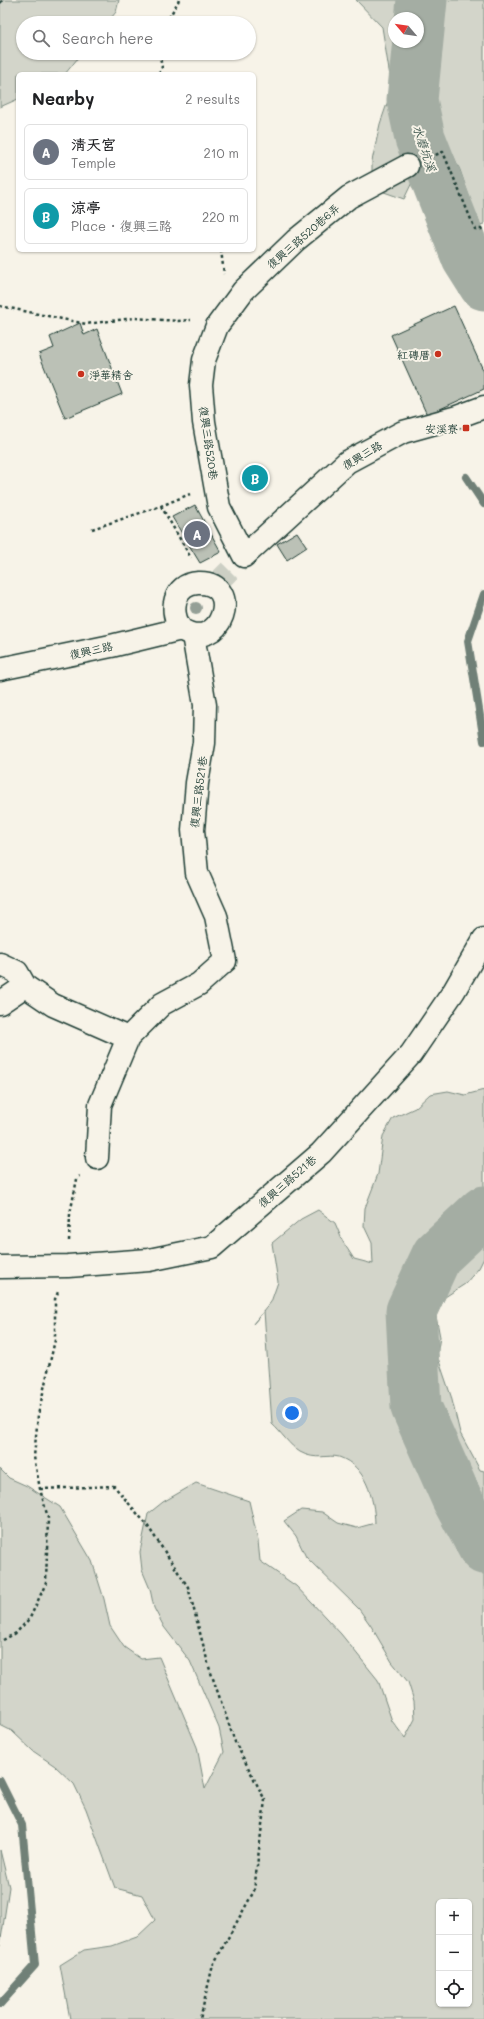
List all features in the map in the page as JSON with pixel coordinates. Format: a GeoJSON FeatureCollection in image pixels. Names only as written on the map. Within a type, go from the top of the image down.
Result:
{"type":"FeatureCollection","features":[{"type":"Feature","properties":{"kind":"street","name":"復興三路520巷6弄"},"geometry":{"type":"LineString","coordinates":[[217,326],[243,291],[296,240],[349,197],[407,166]]}},
{"type":"Feature","properties":{"kind":"street","name":"復興三路520巷"},"geometry":{"type":"LineString","coordinates":[[217,326],[204,360],[201,385],[204,422],[219,507],[244,556]]}},
{"type":"Feature","properties":{"kind":"street","name":"復興三路"},"geometry":{"type":"LineString","coordinates":[[244,556],[347,462],[403,432],[457,417],[484,407]]}},
{"type":"Feature","properties":{"kind":"street"},"geometry":{"type":"LineString","coordinates":[[187,632],[176,621],[173,612],[174,602],[179,593],[186,586],[196,583],[205,583]]}},
{"type":"Feature","properties":{"kind":"street","name":"復興三路"},"geometry":{"type":"LineString","coordinates":[[0,669],[187,632],[202,634],[216,627],[224,613],[225,604],[222,596],[214,586],[205,583]]}},
{"type":"Feature","properties":{"kind":"street","name":"復興三路521巷"},"geometry":{"type":"LineString","coordinates":[[128,1038],[162,1004],[199,984],[225,961],[216,916],[197,873],[193,830],[204,743],[205,705],[187,632]]}},
{"type":"Feature","properties":{"kind":"street","name":"復興三路521巷"},"geometry":{"type":"LineString","coordinates":[[0,1267],[68,1266],[149,1260],[212,1247],[320,1153],[411,1054],[454,991],[484,940]]}},
{"type":"Feature","properties":{"kind":"street"},"geometry":{"type":"LineString","coordinates":[[0,964],[17,972],[24,986],[53,1005],[128,1038],[100,1105],[97,1158]]}},
{"type":"Feature","properties":{"kind":"street"},"geometry":{"type":"LineString","coordinates":[[0,1003],[24,986]]}},
{"type":"Feature","properties":{"kind":"path"},"geometry":{"type":"LineString","coordinates":[[170,16],[179,0]]}},
{"type":"Feature","properties":{"kind":"path"},"geometry":{"type":"LineString","coordinates":[[160,60],[162,67],[160,72]]}},
{"type":"Feature","properties":{"kind":"path"},"geometry":{"type":"LineString","coordinates":[[443,152],[475,228],[484,229]]}},
{"type":"Feature","properties":{"kind":"path"},"geometry":{"type":"LineString","coordinates":[[0,306],[86,324],[134,318],[178,321],[213,318],[217,326]]}},
{"type":"Feature","properties":{"kind":"path"},"geometry":{"type":"LineString","coordinates":[[92,529],[161,506],[215,484]]}},
{"type":"Feature","properties":{"kind":"path"},"geometry":{"type":"LineString","coordinates":[[161,506],[205,583]]}},
{"type":"Feature","properties":{"kind":"path"},"geometry":{"type":"LineString","coordinates":[[3,1640],[16,1633],[30,1618],[46,1583],[48,1518],[40,1489],[34,1457],[38,1415],[56,1340],[55,1299],[68,1266],[70,1214],[77,1179],[97,1158]]}},
{"type":"Feature","properties":{"kind":"path"},"geometry":{"type":"LineString","coordinates":[[40,1489],[114,1486],[147,1525],[188,1587],[209,1667],[235,1742],[265,1800],[254,1891],[213,1965],[200,2019]]}},
{"type":"Feature","properties":{"kind":"shaded area"},"geometry":{"type":"Polygon","coordinates":[[[0,0],[119,0],[116,12],[113,16],[16,16],[16,60],[76,60],[67,72],[16,72],[16,100],[0,107],[0,0]]]}},
{"type":"Feature","properties":{"kind":"shaded area"},"geometry":{"type":"Polygon","coordinates":[[[356,0],[484,0],[484,224],[479,225],[460,170],[449,146],[439,140],[431,143],[404,199],[384,192],[372,176],[372,161],[380,124],[392,89],[382,27],[356,0]]]}},
{"type":"Feature","properties":{"kind":"shaded area"},"geometry":{"type":"Polygon","coordinates":[[[484,1090],[484,1258],[479,1268],[465,1284],[445,1297],[436,1316],[440,1337],[437,1355],[451,1396],[460,1433],[480,1470],[484,1471],[484,2019],[70,2019],[60,1965],[84,1950],[112,1946],[137,1937],[155,1920],[142,1895],[115,1888],[86,1809],[74,1784],[55,1766],[33,1751],[12,1731],[0,1725],[0,1469],[9,1478],[27,1486],[60,1507],[92,1561],[104,1599],[110,1626],[124,1647],[141,1659],[159,1657],[197,1747],[205,1789],[224,1752],[219,1728],[190,1661],[164,1627],[154,1608],[150,1589],[142,1570],[140,1552],[148,1514],[163,1502],[196,1483],[249,1501],[258,1541],[260,1561],[296,1586],[341,1634],[378,1680],[392,1721],[405,1738],[415,1719],[414,1701],[408,1682],[392,1662],[371,1626],[359,1609],[306,1557],[296,1536],[284,1521],[301,1510],[322,1512],[338,1523],[357,1528],[375,1523],[373,1503],[367,1484],[362,1475],[348,1461],[335,1456],[316,1457],[306,1455],[293,1446],[272,1424],[264,1311],[253,1324],[271,1302],[278,1282],[272,1243],[301,1219],[318,1210],[335,1223],[343,1242],[354,1259],[373,1264],[372,1243],[364,1226],[365,1208],[378,1174],[383,1136],[393,1118],[415,1108],[430,1094],[448,1091],[465,1095],[484,1090]]]}},
{"type":"Feature","properties":{"kind":"shaded area"},"geometry":{"type":"Polygon","coordinates":[[[0,1850],[9,1887],[0,1946],[0,1850]]]}},
{"type":"Feature","properties":{"kind":"building","name":"紅磚厝"},"geometry":{"type":"Polygon","coordinates":[[[454,306],[484,372],[484,389],[427,415],[391,335],[454,306]]]}},
{"type":"Feature","properties":{"kind":"building","name":"淨華精舍"},"geometry":{"type":"Polygon","coordinates":[[[80,323],[84,335],[97,329],[122,394],[65,418],[39,354],[54,348],[50,337],[80,323]]]}},
{"type":"Feature","properties":{"kind":"building"},"geometry":{"type":"Polygon","coordinates":[[[261,465],[268,482],[250,491],[242,474],[261,465]]]}},
{"type":"Feature","properties":{"kind":"building"},"geometry":{"type":"Polygon","coordinates":[[[195,505],[221,552],[200,563],[172,517],[195,505]]]}},
{"type":"Feature","properties":{"kind":"building"},"geometry":{"type":"Polygon","coordinates":[[[297,532],[307,547],[287,560],[277,544],[297,532]]]}},
{"type":"Feature","properties":{"kind":"waterway","name":"水磨坑溪"},"geometry":{"type":"LineString","coordinates":[[422,0],[412,100],[420,138],[467,258],[484,285]]}},
{"type":"Feature","properties":{"kind":"waterway"},"geometry":{"type":"LineString","coordinates":[[466,477],[484,504]]}},
{"type":"Feature","properties":{"kind":"waterway"},"geometry":{"type":"LineString","coordinates":[[484,594],[468,641],[484,741]]}},
{"type":"Feature","properties":{"kind":"waterway"},"geometry":{"type":"LineString","coordinates":[[484,1211],[437,1255],[411,1311],[416,1407],[456,1497],[484,1549]]}},
{"type":"Feature","properties":{"kind":"waterway"},"geometry":{"type":"LineString","coordinates":[[0,1781],[22,1825],[35,1965],[0,2004]]}},
{"type":"Feature","properties":{"kind":"tunnel"},"geometry":{"type":"LineString","coordinates":[[214,586],[244,556]]}},
{"type":"Feature","properties":{"kind":"place","name":"紅磚厝"},"geometry":{"type":"Point","coordinates":[438,354]}},
{"type":"Feature","properties":{"kind":"place","name":"淨華精舍"},"geometry":{"type":"Point","coordinates":[81,374]}},
{"type":"Feature","properties":{"kind":"place","name":"安溪寮"},"geometry":{"type":"Point","coordinates":[466,428]}},
{"type":"Feature","properties":{"kind":"place","name":"涼亭"},"geometry":{"type":"Point","coordinates":[255,478]}},
{"type":"Feature","properties":{"kind":"place","name":"清天宮"},"geometry":{"type":"Point","coordinates":[197,534]}}]}
